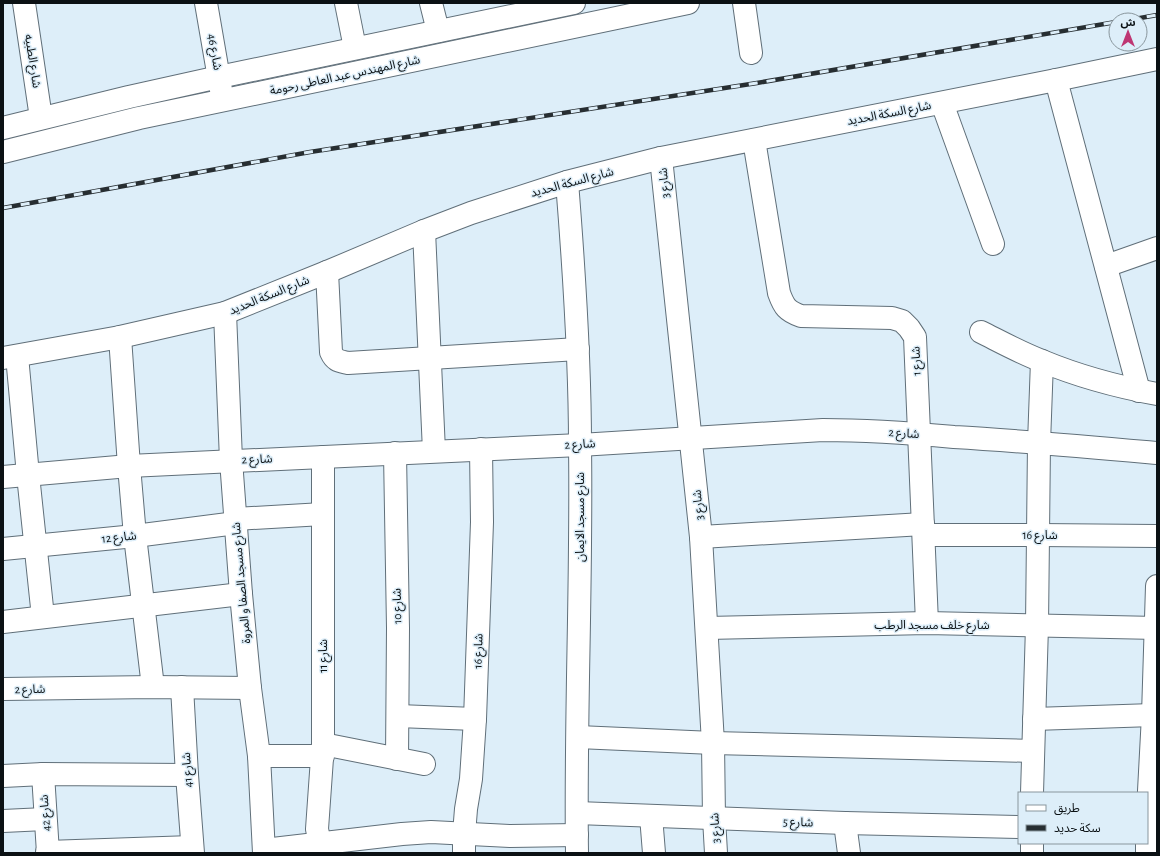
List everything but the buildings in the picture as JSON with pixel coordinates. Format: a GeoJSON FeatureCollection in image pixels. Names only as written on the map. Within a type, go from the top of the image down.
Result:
{"type":"FeatureCollection","features":[{"type":"Feature","properties":{"kind":"street","name":"شارع الطبيه"},"geometry":{"type":"LineString","coordinates":[[24,3],[41,118]]}},
{"type":"Feature","properties":{"kind":"street","name":"شارع 46"},"geometry":{"type":"LineString","coordinates":[[206,3],[223,101]]}},
{"type":"Feature","properties":{"kind":"street"},"geometry":{"type":"LineString","coordinates":[[346,3],[355,48]]}},
{"type":"Feature","properties":{"kind":"street"},"geometry":{"type":"LineString","coordinates":[[431,3],[438,31]]}},
{"type":"Feature","properties":{"kind":"street","name":"شارع المهندس عبد العاطى رحومة"},"geometry":{"type":"LineString","coordinates":[[3,128],[219,76],[438,31],[509,10],[574,3]]}},
{"type":"Feature","properties":{"kind":"street","name":"شارع المهندس عبد العاطى رحومة"},"geometry":{"type":"LineString","coordinates":[[3,152],[139,118],[223,101],[598,12],[688,3]]}},
{"type":"Feature","properties":{"kind":"street"},"geometry":{"type":"LineString","coordinates":[[744,3],[751,53]]}},
{"type":"Feature","properties":{"kind":"street","name":"شارع السكة الحديد"},"geometry":{"type":"LineString","coordinates":[[10,357],[120,337],[225,313],[424,231],[471,213],[567,182],[662,158],[1056,80],[1156,62]]}},
{"type":"Feature","properties":{"kind":"street"},"geometry":{"type":"LineString","coordinates":[[1056,80],[1106,266],[1148,392]]}},
{"type":"Feature","properties":{"kind":"street"},"geometry":{"type":"LineString","coordinates":[[942,103],[994,244]]}},
{"type":"Feature","properties":{"kind":"street","name":"شارع 1"},"geometry":{"type":"LineString","coordinates":[[754,140],[779,293],[783,304],[791,312],[801,316],[892,318],[902,320],[915,337],[927,623]]}},
{"type":"Feature","properties":{"kind":"street","name":"شارع 3"},"geometry":{"type":"LineString","coordinates":[[662,158],[701,537],[713,743],[716,853]]}},
{"type":"Feature","properties":{"kind":"street","name":"شارع مسجد الايمان"},"geometry":{"type":"LineString","coordinates":[[567,182],[578,349],[580,445],[577,844]]}},
{"type":"Feature","properties":{"kind":"street"},"geometry":{"type":"LineString","coordinates":[[424,231],[434,451]]}},
{"type":"Feature","properties":{"kind":"street"},"geometry":{"type":"LineString","coordinates":[[1106,266],[1157,248]]}},
{"type":"Feature","properties":{"kind":"street"},"geometry":{"type":"LineString","coordinates":[[327,272],[331,352],[334,358],[339,361],[348,363],[578,349]]}},
{"type":"Feature","properties":{"kind":"street","name":"شارع مسجد الصفا و المروة"},"geometry":{"type":"LineString","coordinates":[[225,313],[231,460],[241,594],[250,688],[259,756],[264,851]]}},
{"type":"Feature","properties":{"kind":"street"},"geometry":{"type":"LineString","coordinates":[[981,332],[1042,361],[1092,378],[1148,392]]}},
{"type":"Feature","properties":{"kind":"street"},"geometry":{"type":"LineString","coordinates":[[120,337],[135,536],[142,605],[153,687]]}},
{"type":"Feature","properties":{"kind":"street"},"geometry":{"type":"LineString","coordinates":[[10,357],[28,475],[43,617]]}},
{"type":"Feature","properties":{"kind":"street"},"geometry":{"type":"LineString","coordinates":[[1032,792],[1037,626],[1038,442],[1042,361]]}},
{"type":"Feature","properties":{"kind":"street","name":"شارع 2"},"geometry":{"type":"LineString","coordinates":[[3,477],[129,466],[231,460],[580,445],[823,430],[857,430],[1038,442],[1157,453]]}},
{"type":"Feature","properties":{"kind":"street","name":"شارع 16"},"geometry":{"type":"LineString","coordinates":[[464,843],[466,808],[471,779],[475,719],[482,522],[481,449]]}},
{"type":"Feature","properties":{"kind":"street","name":"شارع 10"},"geometry":{"type":"LineString","coordinates":[[395,453],[398,716],[397,759]]}},
{"type":"Feature","properties":{"kind":"street","name":"شارع 11"},"geometry":{"type":"LineString","coordinates":[[323,457],[323,750],[317,829],[323,848]]}},
{"type":"Feature","properties":{"kind":"street","name":"شارع 12"},"geometry":{"type":"LineString","coordinates":[[3,549],[135,536],[236,521],[323,514]]}},
{"type":"Feature","properties":{"kind":"street","name":"شارع 16"},"geometry":{"type":"LineString","coordinates":[[701,537],[924,530],[1038,535],[1157,536]]}},
{"type":"Feature","properties":{"kind":"street"},"geometry":{"type":"LineString","coordinates":[[1148,819],[1154,760],[1153,715],[1157,586]]}},
{"type":"Feature","properties":{"kind":"street"},"geometry":{"type":"LineString","coordinates":[[3,622],[241,594]]}},
{"type":"Feature","properties":{"kind":"street","name":"شارع خلف مسجد الرطب"},"geometry":{"type":"LineString","coordinates":[[707,628],[927,623],[1156,628]]}},
{"type":"Feature","properties":{"kind":"street","name":"شارع 2"},"geometry":{"type":"LineString","coordinates":[[3,689],[153,687],[250,688]]}},
{"type":"Feature","properties":{"kind":"street","name":"شارع 41"},"geometry":{"type":"LineString","coordinates":[[182,687],[193,850]]}},
{"type":"Feature","properties":{"kind":"street"},"geometry":{"type":"LineString","coordinates":[[1034,719],[1153,715]]}},
{"type":"Feature","properties":{"kind":"street"},"geometry":{"type":"LineString","coordinates":[[398,716],[475,719]]}},
{"type":"Feature","properties":{"kind":"street"},"geometry":{"type":"LineString","coordinates":[[578,737],[713,743],[1033,751]]}},
{"type":"Feature","properties":{"kind":"street"},"geometry":{"type":"LineString","coordinates":[[259,756],[323,750],[397,759],[424,764]]}},
{"type":"Feature","properties":{"kind":"street"},"geometry":{"type":"LineString","coordinates":[[3,776],[43,774],[187,775]]}},
{"type":"Feature","properties":{"kind":"street","name":"شارع 42"},"geometry":{"type":"LineString","coordinates":[[43,774],[48,852]]}},
{"type":"Feature","properties":{"kind":"street","name":"شارع 5"},"geometry":{"type":"LineString","coordinates":[[577,813],[845,823],[1018,827]]}},
{"type":"Feature","properties":{"kind":"street"},"geometry":{"type":"LineString","coordinates":[[652,816],[654,853]]}},
{"type":"Feature","properties":{"kind":"street"},"geometry":{"type":"LineString","coordinates":[[3,822],[45,819]]}},
{"type":"Feature","properties":{"kind":"street"},"geometry":{"type":"LineString","coordinates":[[845,823],[849,853]]}},
{"type":"Feature","properties":{"kind":"street"},"geometry":{"type":"LineString","coordinates":[[264,851],[323,848],[409,834],[431,832],[464,843],[510,836],[577,844]]}},
{"type":"Feature","properties":{"kind":"street"},"geometry":{"type":"LineString","coordinates":[[48,852],[193,850]]}},
{"type":"Feature","properties":{"kind":"railway"},"geometry":{"type":"LineString","coordinates":[[1148,17],[1157,15]]}},
{"type":"Feature","properties":{"kind":"railway"},"geometry":{"type":"LineString","coordinates":[[3,208],[310,152],[757,83],[1108,23]]}}]}
